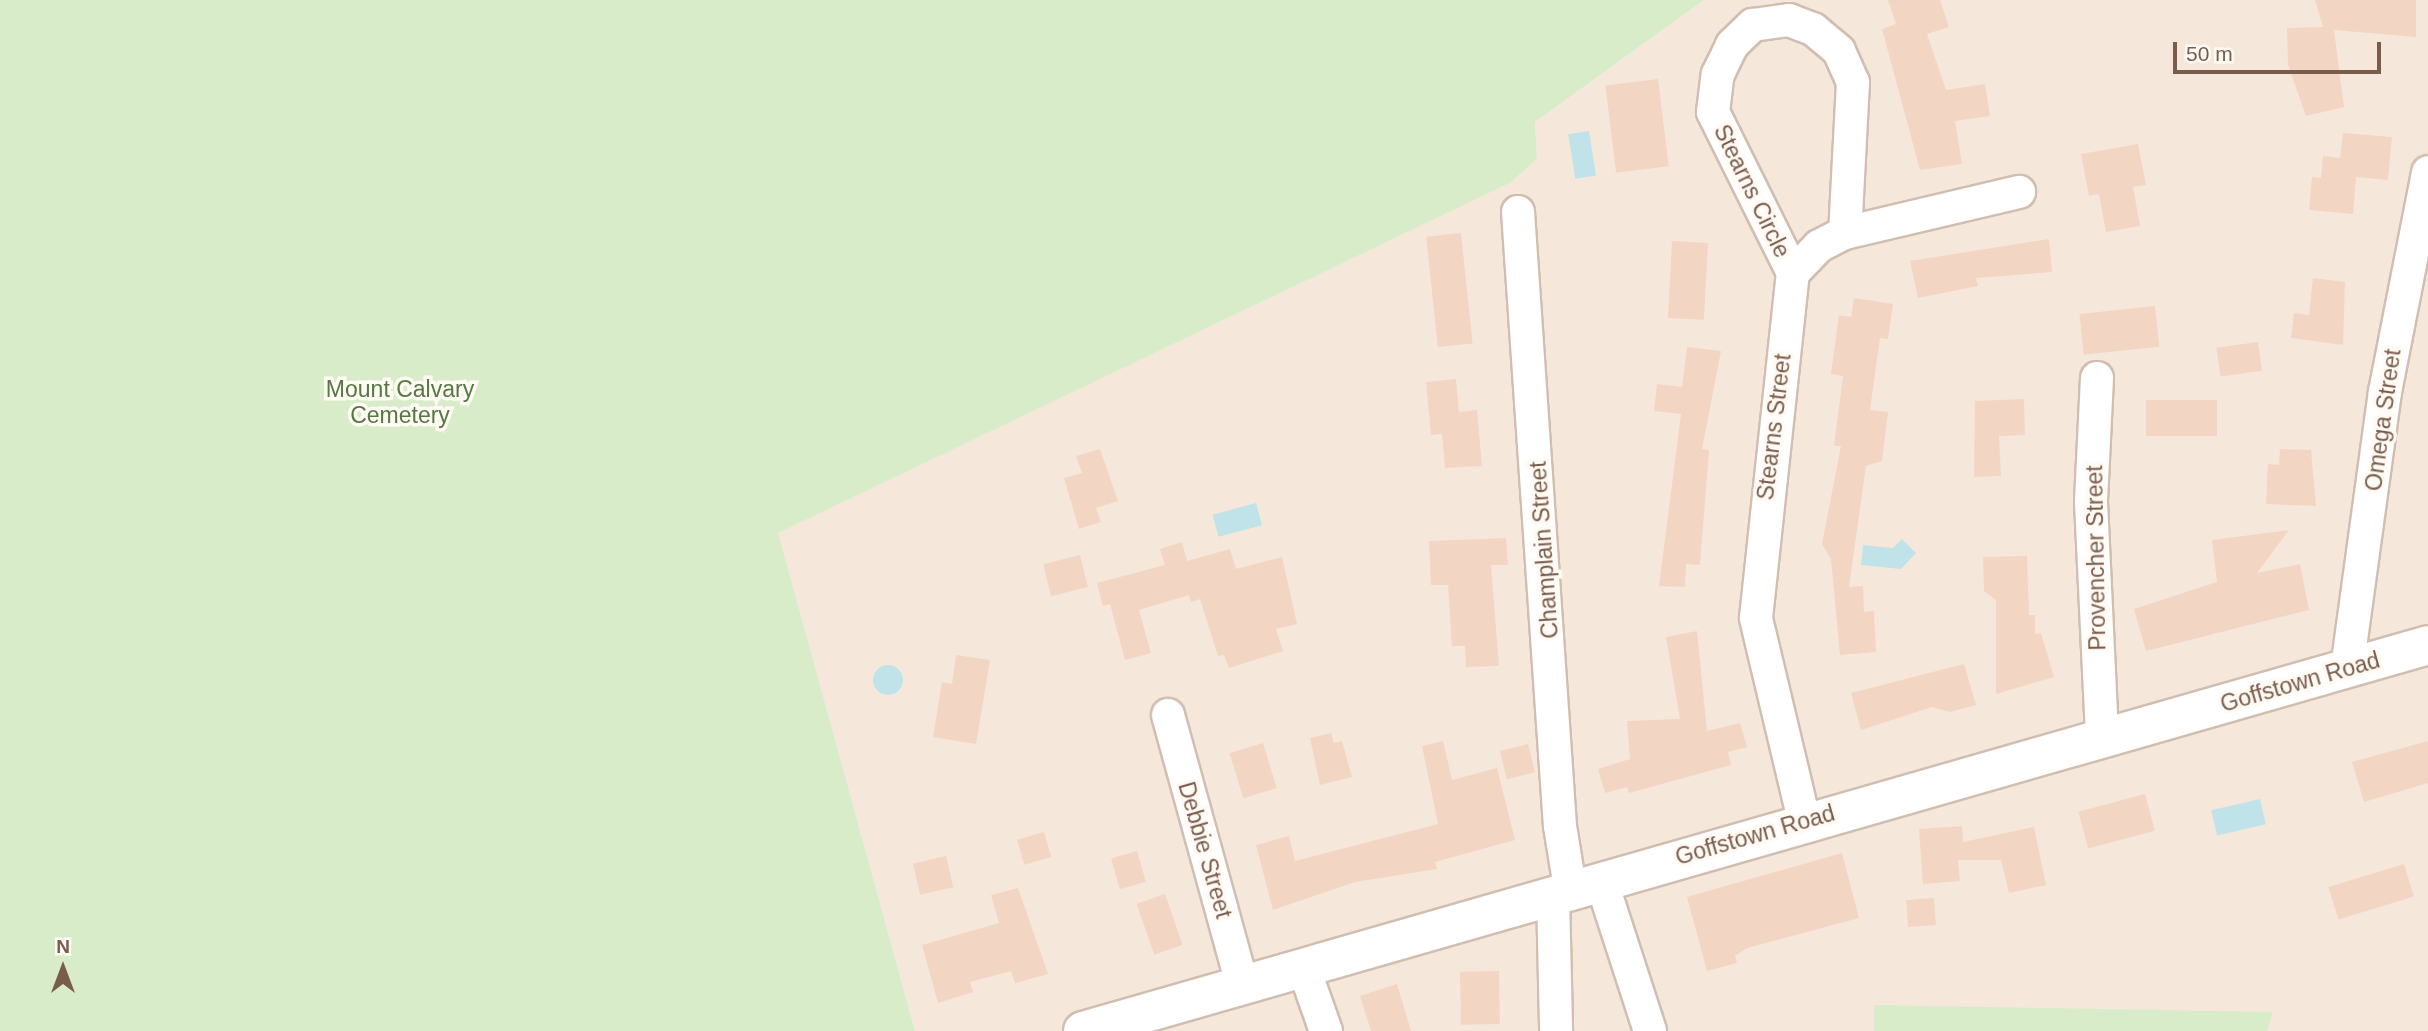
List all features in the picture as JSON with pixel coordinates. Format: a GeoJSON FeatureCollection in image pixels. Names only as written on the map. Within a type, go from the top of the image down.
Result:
{"type":"FeatureCollection","features":[{"type":"Feature","properties":{"kind":"main road","name":"Goffstown Road"},"geometry":{"type":"LineString","coordinates":[[1083,1031],[1804,820],[2428,645]]}},
{"type":"Feature","properties":{"kind":"street","name":"Stearns Circle"},"geometry":{"type":"LineString","coordinates":[[1793,273],[1713,112],[1718,74],[1732,45],[1754,25],[1789,20],[1813,29],[1839,51],[1853,82],[1846,233]]}},
{"type":"Feature","properties":{"kind":"street","name":"Omega Street"},"geometry":{"type":"LineString","coordinates":[[2347,669],[2385,392],[2428,172]]}},
{"type":"Feature","properties":{"kind":"street"},"geometry":{"type":"LineString","coordinates":[[1793,273],[1819,246],[1846,233],[2019,192]]}},
{"type":"Feature","properties":{"kind":"street","name":"Champlain Street"},"geometry":{"type":"LineString","coordinates":[[1518,212],[1560,826],[1575,887]]}},
{"type":"Feature","properties":{"kind":"street","name":"Stearns Street"},"geometry":{"type":"LineString","coordinates":[[1793,273],[1756,618],[1804,820]]}},
{"type":"Feature","properties":{"kind":"street","name":"Provencher Street"},"geometry":{"type":"LineString","coordinates":[[2097,378],[2091,502],[2102,737]]}},
{"type":"Feature","properties":{"kind":"street","name":"Debbie Street"},"geometry":{"type":"LineString","coordinates":[[1168,715],[1242,984]]}},
{"type":"Feature","properties":{"kind":"street"},"geometry":{"type":"LineString","coordinates":[[1556,1031],[1575,887]]}},
{"type":"Feature","properties":{"kind":"street"},"geometry":{"type":"LineString","coordinates":[[1575,887],[1650,1031]]}},
{"type":"Feature","properties":{"kind":"street"},"geometry":{"type":"LineString","coordinates":[[1303,966],[1326,1031]]}},
{"type":"Feature","properties":{"kind":"shaded area"},"geometry":{"type":"Polygon","coordinates":[[[1704,0],[2428,0],[2428,1031],[915,1031],[777,533],[1510,183],[1537,159],[1535,122],[1704,0]]]}},
{"type":"Feature","properties":{"kind":"green space","name":"Mount Calvary Cemetery"},"geometry":{"type":"Polygon","coordinates":[[[0,0],[1704,0],[1535,122],[1537,159],[1510,183],[778,533],[915,1031],[0,1031],[0,0]]]}},
{"type":"Feature","properties":{"kind":"green space"},"geometry":{"type":"Polygon","coordinates":[[[1874,1005],[2273,1012],[2267,1031],[1874,1031],[1874,1005]]]}},
{"type":"Feature","properties":{"kind":"water"},"geometry":{"type":"Polygon","coordinates":[[[1589,131],[1596,175],[1575,179],[1568,134],[1589,131]]]}},
{"type":"Feature","properties":{"kind":"water"},"geometry":{"type":"Polygon","coordinates":[[[1256,503],[1262,525],[1218,537],[1213,515],[1256,503]]]}},
{"type":"Feature","properties":{"kind":"water"},"geometry":{"type":"Polygon","coordinates":[[[1902,539],[1916,553],[1901,569],[1861,565],[1863,545],[1893,548],[1902,539]]]}},
{"type":"Feature","properties":{"kind":"water"},"geometry":{"type":"Polygon","coordinates":[[[888,665],[899,669],[903,680],[899,691],[888,695],[877,691],[873,680],[877,669],[888,665]]]}},
{"type":"Feature","properties":{"kind":"water"},"geometry":{"type":"Polygon","coordinates":[[[2260,799],[2266,824],[2217,836],[2211,810],[2260,799]]]}},
{"type":"Feature","properties":{"kind":"building"},"geometry":{"type":"Polygon","coordinates":[[[1888,0],[1940,0],[1949,27],[1927,34],[1946,90],[1985,84],[1990,116],[1955,121],[1962,164],[1920,170],[1882,29],[1896,24],[1888,0]]]}},
{"type":"Feature","properties":{"kind":"building"},"geometry":{"type":"Polygon","coordinates":[[[2315,0],[2416,0],[2416,37],[2334,30],[2344,107],[2306,116],[2288,65],[2287,28],[2323,27],[2315,0]]]}},
{"type":"Feature","properties":{"kind":"building"},"geometry":{"type":"Polygon","coordinates":[[[1658,79],[1669,166],[1616,173],[1605,85],[1658,79]]]}},
{"type":"Feature","properties":{"kind":"building"},"geometry":{"type":"Polygon","coordinates":[[[2343,133],[2392,137],[2388,180],[2356,177],[2353,214],[2309,210],[2312,177],[2321,178],[2323,156],[2340,158],[2343,133]]]}},
{"type":"Feature","properties":{"kind":"building"},"geometry":{"type":"Polygon","coordinates":[[[2138,144],[2146,185],[2133,187],[2140,226],[2106,232],[2099,194],[2089,196],[2081,154],[2138,144]]]}},
{"type":"Feature","properties":{"kind":"building"},"geometry":{"type":"Polygon","coordinates":[[[1461,233],[1473,343],[1438,347],[1426,237],[1461,233]]]}},
{"type":"Feature","properties":{"kind":"building"},"geometry":{"type":"Polygon","coordinates":[[[2049,239],[2052,272],[1976,278],[1978,286],[1918,298],[1910,261],[2049,239]]]}},
{"type":"Feature","properties":{"kind":"building"},"geometry":{"type":"Polygon","coordinates":[[[1672,241],[1708,243],[1704,320],[1668,318],[1672,241]]]}},
{"type":"Feature","properties":{"kind":"building"},"geometry":{"type":"Polygon","coordinates":[[[2313,278],[2345,282],[2343,345],[2291,338],[2294,313],[2309,315],[2313,278]]]}},
{"type":"Feature","properties":{"kind":"building"},"geometry":{"type":"Polygon","coordinates":[[[1854,298],[1893,304],[1888,339],[1880,338],[1870,410],[1888,412],[1882,461],[1866,466],[1849,587],[1863,586],[1864,612],[1874,611],[1876,652],[1840,655],[1831,559],[1822,544],[1841,446],[1834,446],[1843,376],[1831,374],[1839,315],[1851,317],[1854,298]]]}},
{"type":"Feature","properties":{"kind":"building"},"geometry":{"type":"Polygon","coordinates":[[[2155,306],[2159,347],[2084,355],[2079,314],[2155,306]]]}},
{"type":"Feature","properties":{"kind":"building"},"geometry":{"type":"Polygon","coordinates":[[[2258,342],[2262,371],[2220,377],[2216,348],[2258,342]]]}},
{"type":"Feature","properties":{"kind":"building"},"geometry":{"type":"Polygon","coordinates":[[[1687,347],[1721,351],[1702,449],[1709,450],[1700,565],[1686,564],[1685,587],[1659,586],[1681,414],[1654,411],[1657,384],[1682,387],[1687,347]]]}},
{"type":"Feature","properties":{"kind":"building"},"geometry":{"type":"Polygon","coordinates":[[[1456,379],[1459,412],[1477,410],[1482,466],[1445,468],[1442,434],[1431,435],[1426,382],[1456,379]]]}},
{"type":"Feature","properties":{"kind":"building"},"geometry":{"type":"Polygon","coordinates":[[[2024,399],[2025,435],[1999,436],[2001,476],[1974,477],[1975,401],[2024,399]]]}},
{"type":"Feature","properties":{"kind":"building"},"geometry":{"type":"Polygon","coordinates":[[[2146,400],[2217,400],[2217,436],[2146,436],[2146,400]]]}},
{"type":"Feature","properties":{"kind":"building"},"geometry":{"type":"Polygon","coordinates":[[[1100,449],[1118,501],[1096,508],[1101,522],[1079,529],[1064,478],[1082,473],[1076,456],[1100,449]]]}},
{"type":"Feature","properties":{"kind":"building"},"geometry":{"type":"Polygon","coordinates":[[[2280,449],[2311,450],[2316,506],[2266,504],[2268,464],[2279,465],[2280,449]]]}},
{"type":"Feature","properties":{"kind":"building"},"geometry":{"type":"Polygon","coordinates":[[[2289,530],[2257,573],[2300,564],[2309,610],[2146,651],[2134,609],[2217,582],[2212,540],[2289,530]]]}},
{"type":"Feature","properties":{"kind":"building"},"geometry":{"type":"Polygon","coordinates":[[[1506,538],[1508,565],[1491,565],[1499,666],[1466,667],[1465,646],[1452,646],[1448,585],[1431,585],[1429,541],[1506,538]]]}},
{"type":"Feature","properties":{"kind":"building"},"geometry":{"type":"Polygon","coordinates":[[[1182,542],[1187,561],[1230,549],[1236,569],[1282,557],[1297,624],[1276,629],[1283,651],[1229,668],[1224,655],[1218,656],[1200,599],[1191,602],[1189,595],[1139,610],[1151,653],[1125,660],[1110,604],[1103,606],[1097,583],[1165,565],[1160,549],[1182,542]]]}},
{"type":"Feature","properties":{"kind":"building"},"geometry":{"type":"Polygon","coordinates":[[[1080,555],[1088,587],[1051,596],[1043,564],[1080,555]]]}},
{"type":"Feature","properties":{"kind":"building"},"geometry":{"type":"Polygon","coordinates":[[[2027,556],[2029,615],[2035,615],[2035,634],[2041,633],[2054,677],[1996,694],[1996,600],[1984,591],[1983,557],[2027,556]]]}},
{"type":"Feature","properties":{"kind":"building"},"geometry":{"type":"Polygon","coordinates":[[[1697,631],[1707,731],[1740,723],[1747,747],[1728,752],[1731,765],[1629,793],[1627,787],[1605,793],[1598,769],[1630,759],[1627,721],[1680,719],[1666,637],[1697,631]]]}},
{"type":"Feature","properties":{"kind":"building"},"geometry":{"type":"Polygon","coordinates":[[[956,655],[990,660],[976,744],[933,737],[942,682],[952,684],[956,655]]]}},
{"type":"Feature","properties":{"kind":"building"},"geometry":{"type":"Polygon","coordinates":[[[1964,664],[1976,705],[1950,712],[1932,707],[1861,730],[1851,693],[1964,664]]]}},
{"type":"Feature","properties":{"kind":"building"},"geometry":{"type":"Polygon","coordinates":[[[1331,733],[1334,743],[1342,741],[1352,777],[1320,785],[1310,738],[1331,733]]]}},
{"type":"Feature","properties":{"kind":"building"},"geometry":{"type":"Polygon","coordinates":[[[1443,741],[1452,780],[1497,768],[1515,840],[1435,862],[1437,869],[1355,882],[1273,910],[1256,845],[1289,836],[1295,861],[1438,824],[1422,746],[1443,741]]]}},
{"type":"Feature","properties":{"kind":"building"},"geometry":{"type":"Polygon","coordinates":[[[2428,741],[2428,783],[2364,802],[2352,762],[2428,741]]]}},
{"type":"Feature","properties":{"kind":"building"},"geometry":{"type":"Polygon","coordinates":[[[1263,743],[1277,788],[1243,798],[1230,753],[1263,743]]]}},
{"type":"Feature","properties":{"kind":"building"},"geometry":{"type":"Polygon","coordinates":[[[1528,744],[1535,772],[1507,779],[1500,751],[1528,744]]]}},
{"type":"Feature","properties":{"kind":"building"},"geometry":{"type":"Polygon","coordinates":[[[2145,794],[2155,831],[2088,849],[2078,812],[2145,794]]]}},
{"type":"Feature","properties":{"kind":"building"},"geometry":{"type":"Polygon","coordinates":[[[1962,826],[1963,842],[2034,827],[2046,885],[2009,893],[2001,860],[1958,860],[1960,881],[1923,884],[1919,829],[1962,826]]]}},
{"type":"Feature","properties":{"kind":"building"},"geometry":{"type":"Polygon","coordinates":[[[1044,832],[1051,857],[1024,865],[1017,840],[1044,832]]]}},
{"type":"Feature","properties":{"kind":"building"},"geometry":{"type":"Polygon","coordinates":[[[1137,851],[1146,882],[1120,889],[1111,858],[1137,851]]]}},
{"type":"Feature","properties":{"kind":"building"},"geometry":{"type":"Polygon","coordinates":[[[1842,853],[1859,918],[1747,948],[1735,956],[1737,963],[1707,971],[1687,897],[1842,853]]]}},
{"type":"Feature","properties":{"kind":"building"},"geometry":{"type":"Polygon","coordinates":[[[946,856],[953,887],[920,895],[913,864],[946,856]]]}},
{"type":"Feature","properties":{"kind":"building"},"geometry":{"type":"Polygon","coordinates":[[[2404,864],[2414,897],[2338,920],[2328,887],[2404,864]]]}},
{"type":"Feature","properties":{"kind":"building"},"geometry":{"type":"Polygon","coordinates":[[[1018,888],[1048,974],[1015,983],[1011,971],[970,982],[973,992],[938,1003],[922,945],[999,923],[991,895],[1018,888]]]}},
{"type":"Feature","properties":{"kind":"building"},"geometry":{"type":"Polygon","coordinates":[[[1165,894],[1183,945],[1154,955],[1137,904],[1165,894]]]}},
{"type":"Feature","properties":{"kind":"building"},"geometry":{"type":"Polygon","coordinates":[[[1934,898],[1936,925],[1908,927],[1906,900],[1934,898]]]}},
{"type":"Feature","properties":{"kind":"building"},"geometry":{"type":"Polygon","coordinates":[[[1499,971],[1500,1024],[1461,1025],[1460,972],[1499,971]]]}},
{"type":"Feature","properties":{"kind":"building"},"geometry":{"type":"Polygon","coordinates":[[[1397,984],[1411,1031],[1371,1031],[1360,996],[1397,984]]]}}]}
